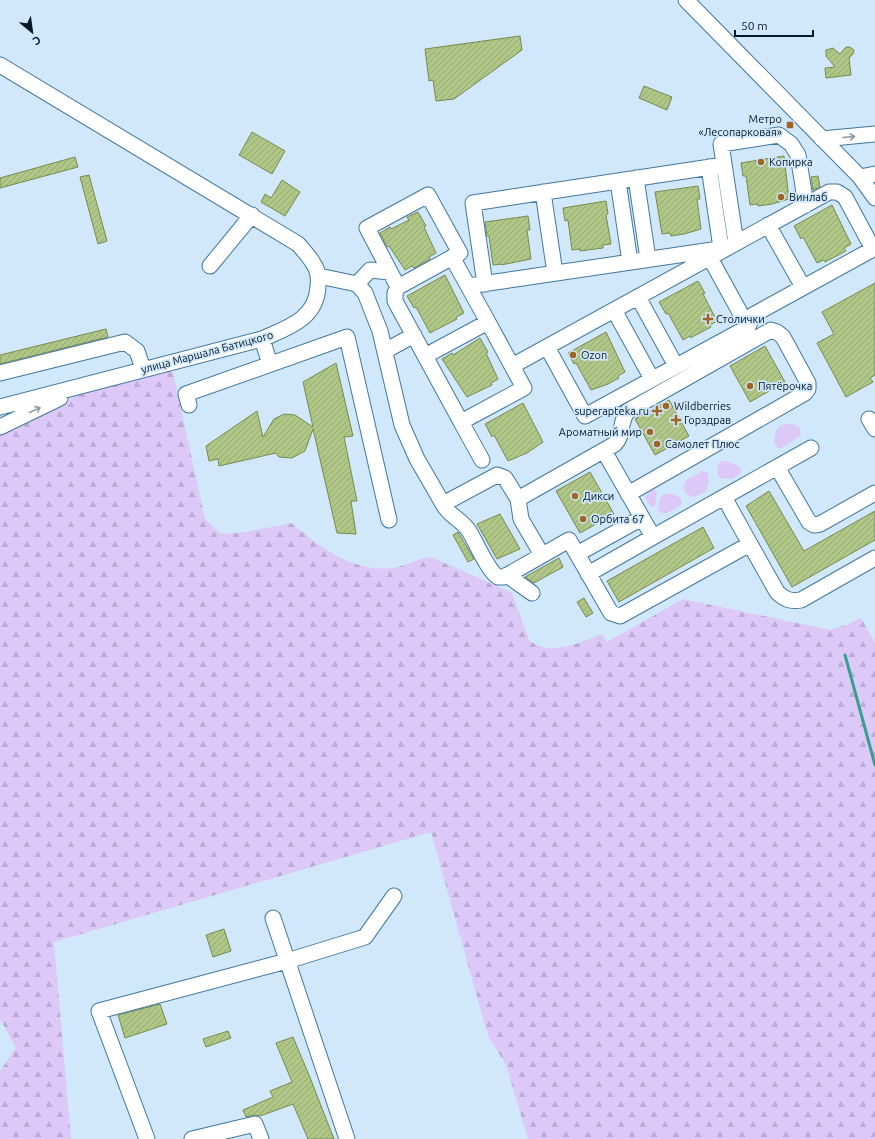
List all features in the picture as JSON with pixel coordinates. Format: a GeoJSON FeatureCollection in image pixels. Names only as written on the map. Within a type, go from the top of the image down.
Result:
{"type":"FeatureCollection","features":[{"type":"Feature","properties":{"kind":"street"},"geometry":{"type":"LineString","coordinates":[[686,0],[860,177],[875,198]]}},
{"type":"Feature","properties":{"kind":"street"},"geometry":{"type":"LineString","coordinates":[[0,65],[298,244],[314,263],[319,276],[357,284],[365,293],[380,331],[402,424],[417,459],[447,511],[468,528],[495,575],[501,577],[507,575],[569,540],[611,613],[620,616],[750,544]]}},
{"type":"Feature","properties":{"kind":"street"},"geometry":{"type":"LineString","coordinates":[[822,139],[875,134]]}},
{"type":"Feature","properties":{"kind":"street"},"geometry":{"type":"LineString","coordinates":[[724,249],[724,164],[721,144],[779,135],[791,144],[798,155],[806,205]]}},
{"type":"Feature","properties":{"kind":"street"},"geometry":{"type":"LineString","coordinates":[[485,284],[473,203],[724,164]]}},
{"type":"Feature","properties":{"kind":"street"},"geometry":{"type":"LineString","coordinates":[[709,167],[724,249],[748,326]]}},
{"type":"Feature","properties":{"kind":"street"},"geometry":{"type":"LineString","coordinates":[[860,177],[875,174]]}},
{"type":"Feature","properties":{"kind":"street"},"geometry":{"type":"LineString","coordinates":[[636,178],[648,259]]}},
{"type":"Feature","properties":{"kind":"street"},"geometry":{"type":"LineString","coordinates":[[618,181],[630,262]]}},
{"type":"Feature","properties":{"kind":"street"},"geometry":{"type":"LineString","coordinates":[[543,192],[555,273]]}},
{"type":"Feature","properties":{"kind":"street"},"geometry":{"type":"LineString","coordinates":[[512,366],[829,192],[837,192],[845,197],[874,248],[753,314],[748,326],[585,416],[547,348]]}},
{"type":"Feature","properties":{"kind":"street"},"geometry":{"type":"LineString","coordinates":[[398,287],[366,228],[428,195],[460,253],[398,287],[395,293],[395,301],[482,460]]}},
{"type":"Feature","properties":{"kind":"street"},"geometry":{"type":"LineString","coordinates":[[210,266],[252,215]]}},
{"type":"Feature","properties":{"kind":"street"},"geometry":{"type":"LineString","coordinates":[[768,225],[802,287]]}},
{"type":"Feature","properties":{"kind":"street"},"geometry":{"type":"LineString","coordinates":[[468,286],[724,249]]}},
{"type":"Feature","properties":{"kind":"street"},"geometry":{"type":"LineString","coordinates":[[452,257],[524,388],[462,422]]}},
{"type":"Feature","properties":{"kind":"street"},"geometry":{"type":"LineString","coordinates":[[357,284],[370,270],[390,272]]}},
{"type":"Feature","properties":{"kind":"street","name":"улица Маршала Батицкого"},"geometry":{"type":"LineString","coordinates":[[0,407],[262,339],[290,327],[304,319],[313,307],[318,292],[319,276]]}},
{"type":"Feature","properties":{"kind":"street"},"geometry":{"type":"LineString","coordinates":[[638,297],[676,366]]}},
{"type":"Feature","properties":{"kind":"street"},"geometry":{"type":"LineString","coordinates":[[614,310],[652,379]]}},
{"type":"Feature","properties":{"kind":"street"},"geometry":{"type":"LineString","coordinates":[[425,356],[488,322]]}},
{"type":"Feature","properties":{"kind":"street"},"geometry":{"type":"LineString","coordinates":[[518,499],[604,451],[618,441],[622,421],[628,411],[770,330],[778,332],[783,337],[808,383],[805,393],[628,494]]}},
{"type":"Feature","properties":{"kind":"street"},"geometry":{"type":"LineString","coordinates":[[385,351],[414,335]]}},
{"type":"Feature","properties":{"kind":"street"},"geometry":{"type":"LineString","coordinates":[[189,405],[186,394],[347,337],[389,520]]}},
{"type":"Feature","properties":{"kind":"street"},"geometry":{"type":"LineString","coordinates":[[262,339],[270,364]]}},
{"type":"Feature","properties":{"kind":"street"},"geometry":{"type":"LineString","coordinates":[[0,373],[125,342],[137,351],[143,369]]}},
{"type":"Feature","properties":{"kind":"street","name":"улица Маршала Батицкого"},"geometry":{"type":"LineString","coordinates":[[0,427],[86,385]]}},
{"type":"Feature","properties":{"kind":"street"},"geometry":{"type":"LineString","coordinates":[[588,574],[811,448]]}},
{"type":"Feature","properties":{"kind":"street"},"geometry":{"type":"LineString","coordinates":[[604,451],[653,537]]}},
{"type":"Feature","properties":{"kind":"street"},"geometry":{"type":"LineString","coordinates":[[777,467],[808,522],[814,525],[820,524],[875,493]]}},
{"type":"Feature","properties":{"kind":"street"},"geometry":{"type":"LineString","coordinates":[[443,504],[497,475],[505,478],[518,499],[521,519],[542,555]]}},
{"type":"Feature","properties":{"kind":"street"},"geometry":{"type":"LineString","coordinates":[[724,497],[777,592],[782,597],[792,601],[800,600],[875,558]]}},
{"type":"Feature","properties":{"kind":"street"},"geometry":{"type":"LineString","coordinates":[[577,554],[642,518]]}},
{"type":"Feature","properties":{"kind":"street"},"geometry":{"type":"LineString","coordinates":[[507,575],[526,587]]}},
{"type":"Feature","properties":{"kind":"street"},"geometry":{"type":"LineString","coordinates":[[147,1139],[99,1011],[288,961],[364,937],[394,896]]}},
{"type":"Feature","properties":{"kind":"street"},"geometry":{"type":"LineString","coordinates":[[273,918],[347,1139]]}},
{"type":"Feature","properties":{"kind":"street"},"geometry":{"type":"LineString","coordinates":[[192,1139],[256,1124],[261,1139]]}},
{"type":"Feature","properties":{"kind":"green space"},"geometry":{"type":"Polygon","coordinates":[[[161,368],[173,372],[205,519],[221,534],[246,532],[292,523],[326,549],[351,562],[365,566],[393,568],[431,557],[512,593],[529,640],[546,648],[565,647],[602,634],[607,642],[683,599],[831,630],[861,618],[875,643],[875,1139],[528,1139],[506,1065],[488,1036],[431,832],[54,942],[71,1139],[0,1139],[0,1071],[16,1048],[0,1019],[0,433],[80,394],[161,368]]]}},
{"type":"Feature","properties":{"kind":"green space"},"geometry":{"type":"Polygon","coordinates":[[[793,424],[800,428],[801,435],[782,448],[778,448],[774,443],[776,431],[780,426],[793,424]]]}},
{"type":"Feature","properties":{"kind":"green space"},"geometry":{"type":"Polygon","coordinates":[[[721,461],[727,461],[740,467],[741,473],[732,479],[720,478],[717,470],[721,461]]]}},
{"type":"Feature","properties":{"kind":"green space"},"geometry":{"type":"Polygon","coordinates":[[[703,471],[708,473],[709,481],[706,491],[695,497],[686,494],[683,488],[686,480],[703,471]]]}},
{"type":"Feature","properties":{"kind":"green space"},"geometry":{"type":"Polygon","coordinates":[[[654,489],[657,492],[655,505],[652,507],[647,502],[645,497],[654,489]]]}},
{"type":"Feature","properties":{"kind":"green space"},"geometry":{"type":"Polygon","coordinates":[[[664,494],[671,494],[678,497],[682,500],[681,505],[667,513],[661,513],[658,509],[660,498],[664,494]]]}},
{"type":"Feature","properties":{"kind":"building"},"geometry":{"type":"Polygon","coordinates":[[[520,36],[522,50],[454,99],[436,101],[433,80],[429,81],[425,49],[520,36]]]}},
{"type":"Feature","properties":{"kind":"building"},"geometry":{"type":"Polygon","coordinates":[[[846,47],[850,47],[854,50],[853,54],[849,58],[851,75],[826,78],[825,68],[835,67],[826,56],[826,50],[833,48],[840,54],[846,47]]]}},
{"type":"Feature","properties":{"kind":"building"},"geometry":{"type":"Polygon","coordinates":[[[644,86],[672,97],[667,110],[639,98],[644,86]]]}},
{"type":"Feature","properties":{"kind":"building"},"geometry":{"type":"Polygon","coordinates":[[[252,132],[285,151],[272,174],[239,155],[252,132]]]}},
{"type":"Feature","properties":{"kind":"building"},"geometry":{"type":"Polygon","coordinates":[[[784,156],[789,199],[772,204],[758,206],[758,204],[750,205],[746,176],[743,176],[741,163],[784,156]]]}},
{"type":"Feature","properties":{"kind":"building"},"geometry":{"type":"Polygon","coordinates":[[[75,157],[78,167],[0,188],[0,178],[75,157]]]}},
{"type":"Feature","properties":{"kind":"building"},"geometry":{"type":"Polygon","coordinates":[[[89,175],[107,241],[98,244],[80,177],[89,175]]]}},
{"type":"Feature","properties":{"kind":"building"},"geometry":{"type":"Polygon","coordinates":[[[818,176],[820,187],[813,190],[811,177],[818,176]]]}},
{"type":"Feature","properties":{"kind":"building"},"geometry":{"type":"Polygon","coordinates":[[[282,180],[300,192],[285,216],[261,202],[265,194],[271,198],[282,180]]]}},
{"type":"Feature","properties":{"kind":"building"},"geometry":{"type":"Polygon","coordinates":[[[698,186],[700,199],[697,199],[701,229],[671,236],[670,233],[662,234],[655,192],[698,186]]]}},
{"type":"Feature","properties":{"kind":"building"},"geometry":{"type":"Polygon","coordinates":[[[606,201],[608,214],[606,215],[611,244],[603,245],[603,248],[580,251],[580,249],[572,250],[568,220],[565,221],[563,208],[606,201]]]}},
{"type":"Feature","properties":{"kind":"building"},"geometry":{"type":"Polygon","coordinates":[[[832,205],[851,244],[844,248],[846,251],[825,262],[824,260],[817,263],[803,237],[801,239],[794,226],[832,205]]]}},
{"type":"Feature","properties":{"kind":"building"},"geometry":{"type":"Polygon","coordinates":[[[418,212],[426,226],[424,227],[436,253],[429,257],[430,259],[414,268],[412,266],[405,270],[389,246],[387,247],[380,233],[390,227],[391,229],[409,220],[407,217],[418,212]]]}},
{"type":"Feature","properties":{"kind":"building"},"geometry":{"type":"Polygon","coordinates":[[[528,216],[530,230],[527,230],[531,259],[501,265],[493,265],[489,236],[487,236],[485,222],[528,216]]]}},
{"type":"Feature","properties":{"kind":"building"},"geometry":{"type":"Polygon","coordinates":[[[445,275],[464,313],[456,317],[457,319],[430,333],[416,307],[414,308],[407,296],[445,275]]]}},
{"type":"Feature","properties":{"kind":"building"},"geometry":{"type":"Polygon","coordinates":[[[698,281],[717,321],[710,325],[711,327],[691,338],[690,336],[683,340],[668,313],[666,314],[659,302],[698,281]]]}},
{"type":"Feature","properties":{"kind":"building"},"geometry":{"type":"Polygon","coordinates":[[[875,283],[875,375],[870,378],[873,382],[846,397],[817,343],[834,334],[822,312],[875,283]]]}},
{"type":"Feature","properties":{"kind":"building"},"geometry":{"type":"Polygon","coordinates":[[[106,329],[108,337],[0,364],[0,355],[106,329]]]}},
{"type":"Feature","properties":{"kind":"building"},"geometry":{"type":"Polygon","coordinates":[[[606,332],[625,372],[618,376],[619,378],[608,384],[591,390],[576,363],[574,364],[568,353],[606,332]]]}},
{"type":"Feature","properties":{"kind":"building"},"geometry":{"type":"Polygon","coordinates":[[[480,338],[488,352],[486,353],[498,379],[491,383],[492,385],[467,397],[442,359],[452,353],[453,355],[480,338]]]}},
{"type":"Feature","properties":{"kind":"building"},"geometry":{"type":"Polygon","coordinates":[[[765,346],[785,382],[750,402],[730,366],[765,346]]]}},
{"type":"Feature","properties":{"kind":"building"},"geometry":{"type":"Polygon","coordinates":[[[336,363],[353,436],[344,437],[357,501],[351,501],[356,534],[337,533],[313,429],[305,451],[292,458],[279,457],[276,453],[219,466],[218,459],[209,461],[206,446],[257,411],[263,437],[274,419],[284,414],[295,415],[313,427],[303,382],[336,363]]]}},
{"type":"Feature","properties":{"kind":"building"},"geometry":{"type":"Polygon","coordinates":[[[669,400],[689,436],[655,455],[635,419],[669,400]]]}},
{"type":"Feature","properties":{"kind":"building"},"geometry":{"type":"Polygon","coordinates":[[[523,403],[543,442],[527,453],[508,461],[494,435],[492,437],[485,424],[523,403]]]}},
{"type":"Feature","properties":{"kind":"building"},"geometry":{"type":"Polygon","coordinates":[[[590,472],[614,514],[580,533],[556,491],[590,472]]]}},
{"type":"Feature","properties":{"kind":"building"},"geometry":{"type":"Polygon","coordinates":[[[769,491],[804,551],[875,511],[875,540],[792,587],[746,506],[769,491]]]}},
{"type":"Feature","properties":{"kind":"building"},"geometry":{"type":"Polygon","coordinates":[[[500,514],[520,549],[497,559],[477,524],[500,514]]]}},
{"type":"Feature","properties":{"kind":"building"},"geometry":{"type":"Polygon","coordinates":[[[703,527],[714,548],[619,602],[607,581],[703,527]]]}},
{"type":"Feature","properties":{"kind":"building"},"geometry":{"type":"Polygon","coordinates":[[[458,532],[474,559],[468,562],[453,535],[458,532]]]}},
{"type":"Feature","properties":{"kind":"building"},"geometry":{"type":"Polygon","coordinates":[[[559,558],[563,567],[534,583],[525,577],[559,558]]]}},
{"type":"Feature","properties":{"kind":"building"},"geometry":{"type":"Polygon","coordinates":[[[584,598],[593,613],[586,617],[577,602],[584,598]]]}},
{"type":"Feature","properties":{"kind":"building"},"geometry":{"type":"Polygon","coordinates":[[[224,929],[231,951],[213,957],[206,935],[224,929]]]}},
{"type":"Feature","properties":{"kind":"building"},"geometry":{"type":"Polygon","coordinates":[[[160,1004],[167,1024],[125,1038],[118,1015],[160,1004]]]}},
{"type":"Feature","properties":{"kind":"building"},"geometry":{"type":"Polygon","coordinates":[[[228,1031],[231,1038],[206,1047],[203,1039],[228,1031]]]}},
{"type":"Feature","properties":{"kind":"building"},"geometry":{"type":"Polygon","coordinates":[[[293,1037],[334,1139],[308,1139],[293,1104],[260,1116],[253,1115],[246,1117],[243,1110],[273,1097],[270,1091],[292,1082],[276,1043],[293,1037]]]}},
{"type":"Feature","properties":{"kind":"waterway"},"geometry":{"type":"LineString","coordinates":[[845,655],[875,765]]}},
{"type":"Feature","properties":{"kind":"place","name":"Метро «Лесопарковая»"},"geometry":{"type":"Point","coordinates":[790,125]}},
{"type":"Feature","properties":{"kind":"place","name":"Копирка"},"geometry":{"type":"Point","coordinates":[761,162]}},
{"type":"Feature","properties":{"kind":"place","name":"Винлаб"},"geometry":{"type":"Point","coordinates":[781,197]}},
{"type":"Feature","properties":{"kind":"place","name":"Столички"},"geometry":{"type":"Point","coordinates":[708,319]}},
{"type":"Feature","properties":{"kind":"place","name":"Ozon"},"geometry":{"type":"Point","coordinates":[573,355]}},
{"type":"Feature","properties":{"kind":"place","name":"Пятёрочка"},"geometry":{"type":"Point","coordinates":[750,386]}},
{"type":"Feature","properties":{"kind":"place","name":"Wildberries"},"geometry":{"type":"Point","coordinates":[666,406]}},
{"type":"Feature","properties":{"kind":"place","name":"superapteka.ru"},"geometry":{"type":"Point","coordinates":[657,411]}},
{"type":"Feature","properties":{"kind":"place","name":"Горздрав"},"geometry":{"type":"Point","coordinates":[676,420]}},
{"type":"Feature","properties":{"kind":"place","name":"Ароматный мир"},"geometry":{"type":"Point","coordinates":[650,432]}},
{"type":"Feature","properties":{"kind":"place","name":"Самолет Плюс"},"geometry":{"type":"Point","coordinates":[657,444]}},
{"type":"Feature","properties":{"kind":"place","name":"Дикси"},"geometry":{"type":"Point","coordinates":[575,496]}},
{"type":"Feature","properties":{"kind":"place","name":"Орбита 67"},"geometry":{"type":"Point","coordinates":[583,519]}}]}
